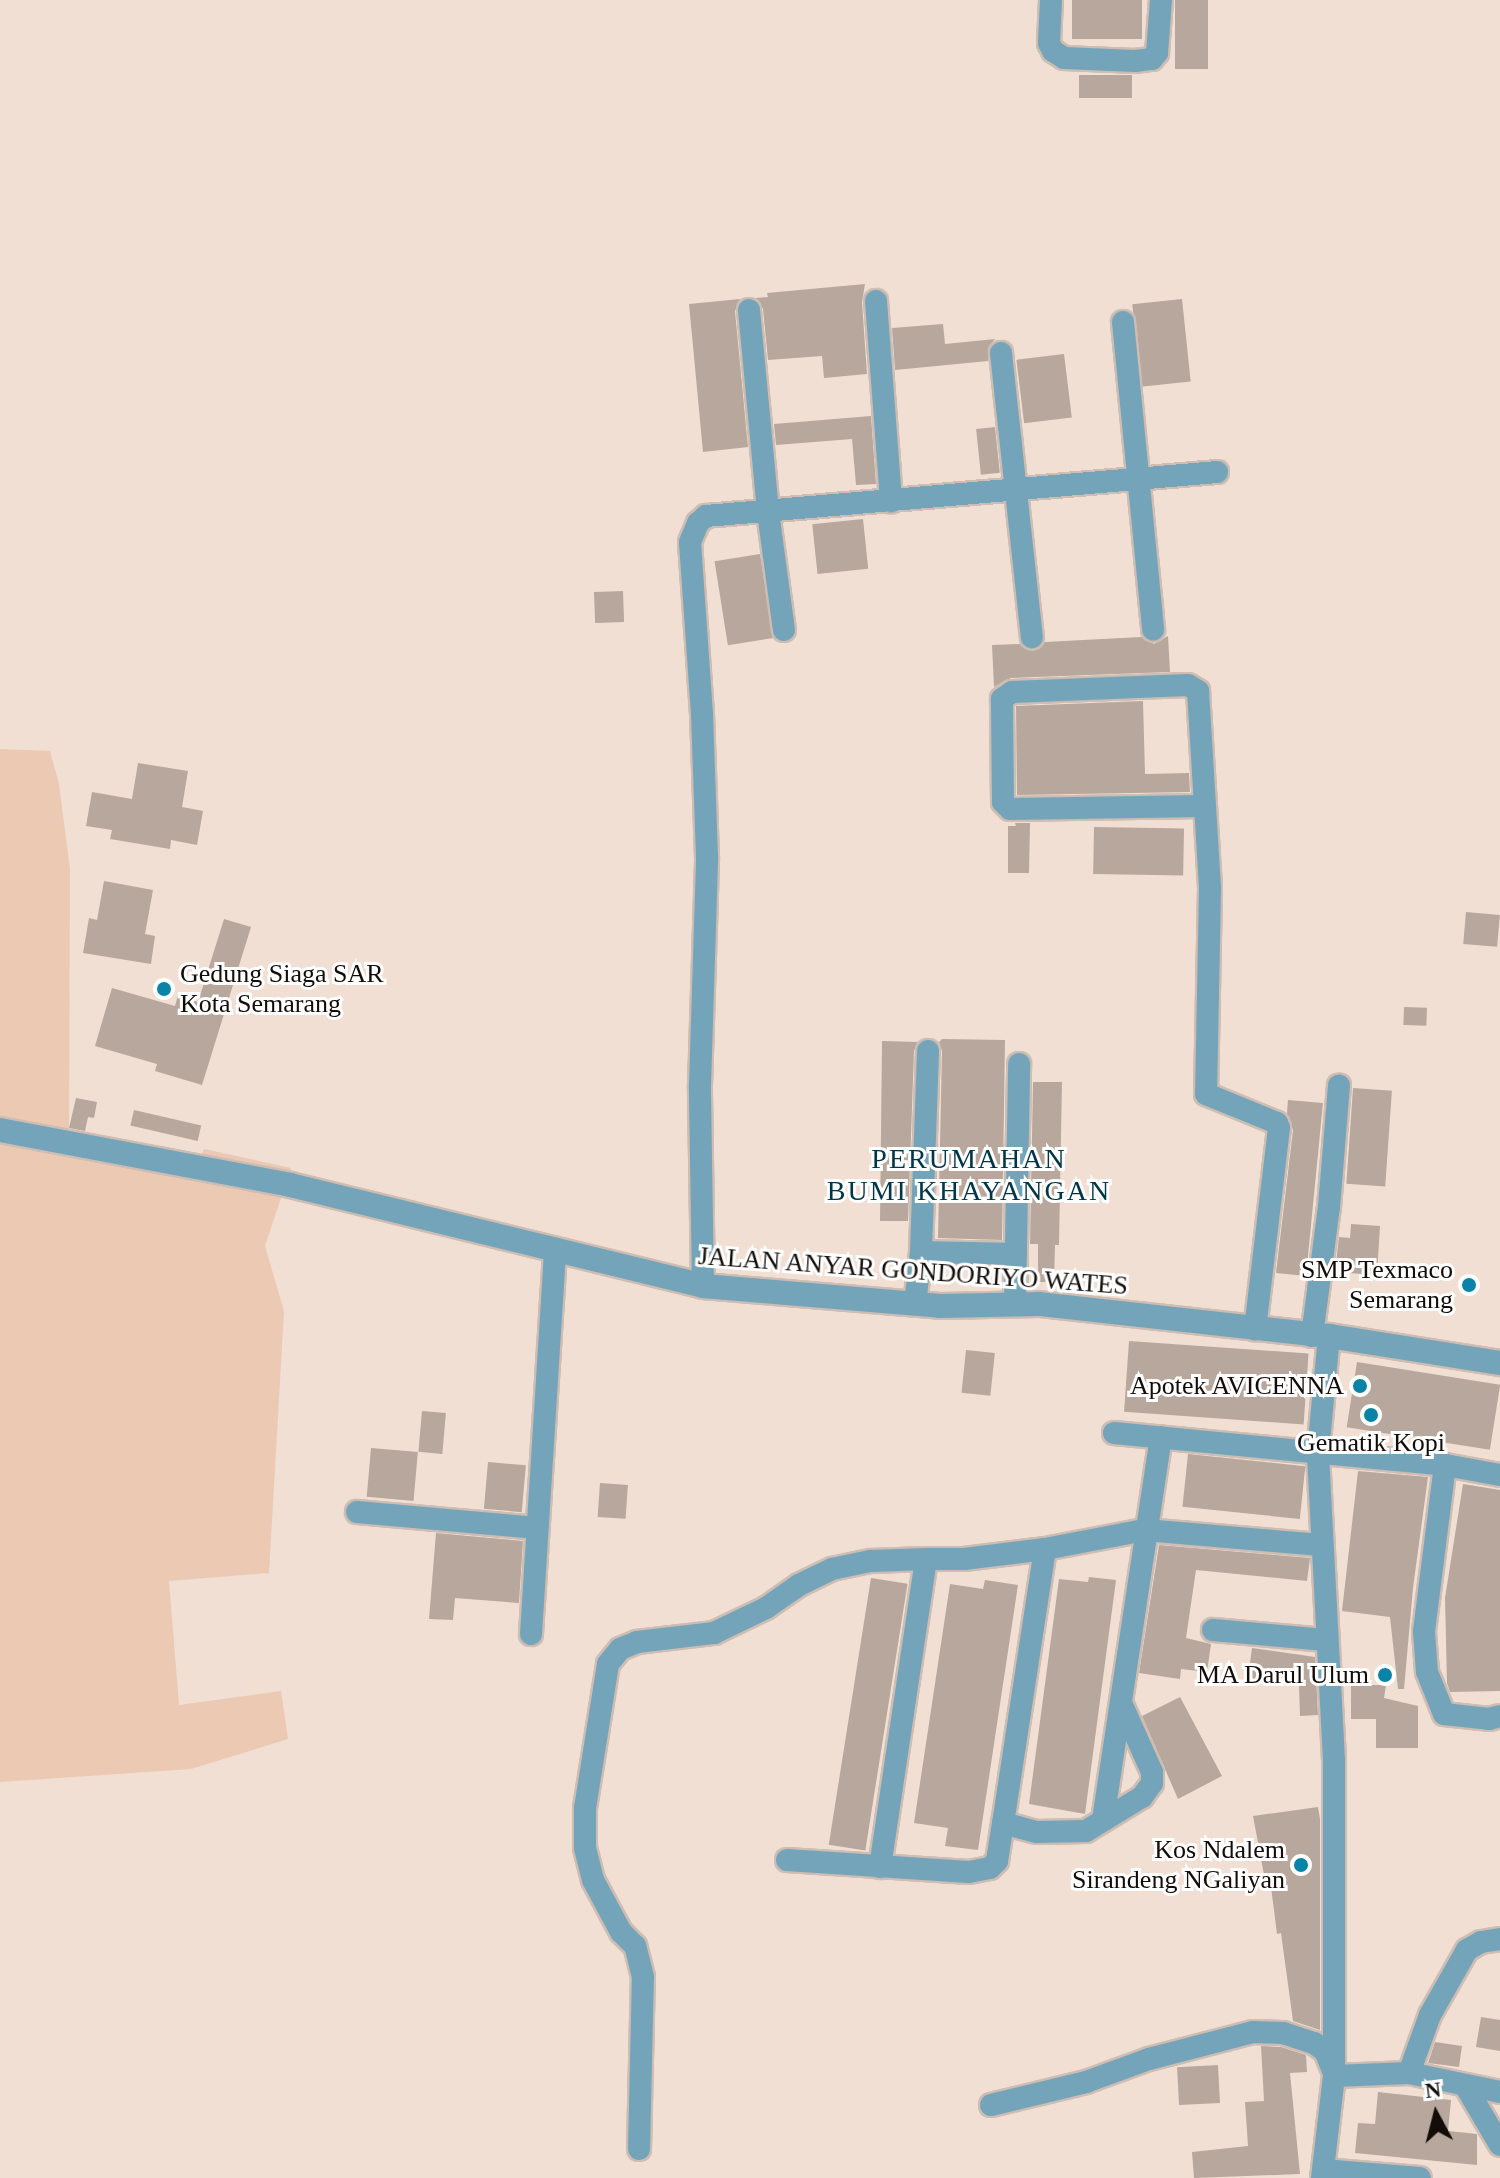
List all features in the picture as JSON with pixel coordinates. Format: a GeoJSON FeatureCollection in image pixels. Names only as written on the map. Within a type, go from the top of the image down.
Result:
{"type":"FeatureCollection","features":[{"type":"Feature","properties":{"kind":"street"},"geometry":{"type":"LineString","coordinates":[[1051,0],[1049,43],[1053,51],[1064,58],[1135,61],[1152,59],[1157,53],[1161,0]]}},
{"type":"Feature","properties":{"kind":"street"},"geometry":{"type":"LineString","coordinates":[[876,301],[891,501]]}},
{"type":"Feature","properties":{"kind":"street"},"geometry":{"type":"LineString","coordinates":[[749,310],[768,512],[784,630]]}},
{"type":"Feature","properties":{"kind":"street"},"geometry":{"type":"LineString","coordinates":[[1123,322],[1153,630]]}},
{"type":"Feature","properties":{"kind":"street"},"geometry":{"type":"LineString","coordinates":[[1001,353],[1032,637]]}},
{"type":"Feature","properties":{"kind":"street"},"geometry":{"type":"LineString","coordinates":[[703,1286],[700,1085],[707,857],[702,714],[690,542],[698,523],[706,516],[1217,472]]}},
{"type":"Feature","properties":{"kind":"street"},"geometry":{"type":"LineString","coordinates":[[1203,806],[1010,809],[1003,802],[1002,699],[1012,692],[1194,686],[1198,691],[1210,888],[1206,1094],[1277,1123],[1279,1128],[1255,1330]]}},
{"type":"Feature","properties":{"kind":"street"},"geometry":{"type":"LineString","coordinates":[[915,1304],[921,1252],[928,1051]]}},
{"type":"Feature","properties":{"kind":"street"},"geometry":{"type":"LineString","coordinates":[[1015,1303],[1019,1064]]}},
{"type":"Feature","properties":{"kind":"street"},"geometry":{"type":"LineString","coordinates":[[1339,1085],[1321,1336],[1318,1452],[1320,1545],[1334,1760],[1334,2076],[1322,2174],[1420,2178]]}},
{"type":"Feature","properties":{"kind":"street","name":"JALAN ANYAR GONDORIYO WATES"},"geometry":{"type":"LineString","coordinates":[[0,1130],[290,1185],[703,1286],[915,1304],[1015,1303],[1321,1336],[1500,1363]]}},
{"type":"Feature","properties":{"kind":"street"},"geometry":{"type":"LineString","coordinates":[[531,1634],[555,1249]]}},
{"type":"Feature","properties":{"kind":"street"},"geometry":{"type":"LineString","coordinates":[[921,1252],[1016,1254]]}},
{"type":"Feature","properties":{"kind":"street"},"geometry":{"type":"LineString","coordinates":[[1114,1433],[1445,1465],[1500,1475]]}},
{"type":"Feature","properties":{"kind":"street"},"geometry":{"type":"LineString","coordinates":[[1103,1820],[1161,1437]]}},
{"type":"Feature","properties":{"kind":"street"},"geometry":{"type":"LineString","coordinates":[[1445,1465],[1424,1632],[1427,1672],[1444,1714],[1489,1719],[1500,1716]]}},
{"type":"Feature","properties":{"kind":"street"},"geometry":{"type":"LineString","coordinates":[[357,1512],[537,1528]]}},
{"type":"Feature","properties":{"kind":"street"},"geometry":{"type":"LineString","coordinates":[[639,2149],[643,1977],[635,1946],[621,1932],[593,1880],[585,1848],[585,1808],[608,1664],[620,1649],[637,1642],[714,1633],[766,1608],[799,1585],[832,1569],[871,1561],[964,1559],[1045,1549],[1145,1530],[1320,1545]]}},
{"type":"Feature","properties":{"kind":"street"},"geometry":{"type":"LineString","coordinates":[[787,1860],[958,1872],[990,1868],[997,1861],[1045,1549]]}},
{"type":"Feature","properties":{"kind":"street"},"geometry":{"type":"LineString","coordinates":[[880,1867],[926,1559]]}},
{"type":"Feature","properties":{"kind":"street"},"geometry":{"type":"LineString","coordinates":[[1213,1630],[1326,1640]]}},
{"type":"Feature","properties":{"kind":"street"},"geometry":{"type":"LineString","coordinates":[[1003,1823],[1037,1832],[1086,1831],[1142,1797],[1152,1783],[1152,1772],[1122,1705]]}},
{"type":"Feature","properties":{"kind":"street"},"geometry":{"type":"LineString","coordinates":[[1409,2073],[1430,2015],[1467,1950],[1481,1942],[1500,1939]]}},
{"type":"Feature","properties":{"kind":"street"},"geometry":{"type":"LineString","coordinates":[[991,2105],[1086,2082],[1149,2059],[1253,2032],[1283,2033],[1314,2043],[1325,2051],[1334,2076]]}},
{"type":"Feature","properties":{"kind":"street"},"geometry":{"type":"LineString","coordinates":[[1334,2076],[1409,2073],[1500,2092]]}},
{"type":"Feature","properties":{"kind":"street"},"geometry":{"type":"LineString","coordinates":[[1466,2087],[1500,2145]]}},
{"type":"Feature","properties":{"kind":"shaded area"},"geometry":{"type":"Polygon","coordinates":[[[0,749],[50,751],[59,784],[70,869],[69,1132],[198,1162],[204,1149],[291,1168],[265,1246],[284,1311],[269,1573],[169,1581],[179,1705],[281,1691],[288,1739],[191,1769],[0,1782],[0,749]]]}},
{"type":"Feature","properties":{"kind":"building"},"geometry":{"type":"Polygon","coordinates":[[[1072,0],[1142,0],[1142,39],[1072,39],[1072,0]]]}},
{"type":"Feature","properties":{"kind":"building"},"geometry":{"type":"Polygon","coordinates":[[[1175,0],[1208,0],[1208,69],[1175,69],[1175,0]]]}},
{"type":"Feature","properties":{"kind":"building"},"geometry":{"type":"Polygon","coordinates":[[[1079,75],[1132,75],[1132,98],[1079,98],[1079,75]]]}},
{"type":"Feature","properties":{"kind":"building"},"geometry":{"type":"Polygon","coordinates":[[[865,284],[862,302],[867,374],[824,378],[822,356],[768,360],[763,309],[756,298],[768,297],[767,293],[865,284]]]}},
{"type":"Feature","properties":{"kind":"building"},"geometry":{"type":"Polygon","coordinates":[[[740,299],[735,311],[748,447],[703,452],[689,304],[740,299]]]}},
{"type":"Feature","properties":{"kind":"building"},"geometry":{"type":"Polygon","coordinates":[[[1182,299],[1191,382],[1141,387],[1132,304],[1182,299]]]}},
{"type":"Feature","properties":{"kind":"building"},"geometry":{"type":"Polygon","coordinates":[[[943,324],[945,344],[995,339],[988,348],[988,361],[895,370],[892,328],[943,324]]]}},
{"type":"Feature","properties":{"kind":"building"},"geometry":{"type":"Polygon","coordinates":[[[1064,354],[1072,418],[1024,423],[1016,360],[1064,354]]]}},
{"type":"Feature","properties":{"kind":"building"},"geometry":{"type":"Polygon","coordinates":[[[871,416],[876,484],[856,485],[852,439],[776,445],[774,424],[871,416]]]}},
{"type":"Feature","properties":{"kind":"building"},"geometry":{"type":"Polygon","coordinates":[[[995,427],[1000,473],[981,475],[976,429],[995,427]]]}},
{"type":"Feature","properties":{"kind":"building"},"geometry":{"type":"Polygon","coordinates":[[[863,519],[868,569],[818,574],[812,524],[863,519]]]}},
{"type":"Feature","properties":{"kind":"building"},"geometry":{"type":"Polygon","coordinates":[[[760,554],[773,638],[728,645],[715,561],[760,554]]]}},
{"type":"Feature","properties":{"kind":"building"},"geometry":{"type":"Polygon","coordinates":[[[623,591],[624,622],[595,623],[594,592],[623,591]]]}},
{"type":"Feature","properties":{"kind":"building"},"geometry":{"type":"Polygon","coordinates":[[[1168,636],[1170,672],[1011,678],[994,687],[992,645],[1020,644],[1033,651],[1045,642],[1141,637],[1154,644],[1168,636]]]}},
{"type":"Feature","properties":{"kind":"building"},"geometry":{"type":"Polygon","coordinates":[[[1143,701],[1145,774],[1189,773],[1190,792],[1017,795],[1016,706],[1143,701]]]}},
{"type":"Feature","properties":{"kind":"building"},"geometry":{"type":"Polygon","coordinates":[[[138,763],[188,771],[182,807],[203,811],[197,845],[171,840],[170,849],[110,839],[112,830],[86,826],[92,792],[132,799],[138,763]]]}},
{"type":"Feature","properties":{"kind":"building"},"geometry":{"type":"Polygon","coordinates":[[[1015,823],[1030,823],[1029,873],[1008,873],[1008,826],[1016,826],[1015,823]]]}},
{"type":"Feature","properties":{"kind":"building"},"geometry":{"type":"Polygon","coordinates":[[[1094,827],[1184,829],[1183,876],[1093,874],[1094,827]]]}},
{"type":"Feature","properties":{"kind":"building"},"geometry":{"type":"Polygon","coordinates":[[[104,881],[153,890],[145,934],[155,936],[151,964],[83,953],[89,918],[97,920],[104,881]]]}},
{"type":"Feature","properties":{"kind":"building"},"geometry":{"type":"Polygon","coordinates":[[[1466,912],[1500,915],[1497,947],[1463,944],[1466,912]]]}},
{"type":"Feature","properties":{"kind":"building"},"geometry":{"type":"Polygon","coordinates":[[[224,919],[251,927],[202,1085],[155,1071],[157,1064],[95,1046],[112,988],[175,1006],[178,995],[198,1002],[224,919]]]}},
{"type":"Feature","properties":{"kind":"building"},"geometry":{"type":"Polygon","coordinates":[[[1404,1007],[1427,1008],[1426,1026],[1403,1025],[1404,1007]]]}},
{"type":"Feature","properties":{"kind":"building"},"geometry":{"type":"Polygon","coordinates":[[[942,1039],[1005,1040],[1002,1240],[938,1238],[942,1051],[939,1042],[942,1039]]]}},
{"type":"Feature","properties":{"kind":"building"},"geometry":{"type":"Polygon","coordinates":[[[882,1041],[918,1042],[914,1051],[908,1221],[880,1221],[882,1041]]]}},
{"type":"Feature","properties":{"kind":"building"},"geometry":{"type":"Polygon","coordinates":[[[1033,1082],[1062,1082],[1059,1245],[1055,1245],[1054,1282],[1038,1282],[1038,1244],[1030,1244],[1033,1082]]]}},
{"type":"Feature","properties":{"kind":"building"},"geometry":{"type":"Polygon","coordinates":[[[1353,1088],[1392,1091],[1385,1186],[1346,1184],[1353,1088]]]}},
{"type":"Feature","properties":{"kind":"building"},"geometry":{"type":"Polygon","coordinates":[[[76,1098],[97,1102],[94,1118],[88,1117],[85,1131],[69,1128],[76,1098]]]}},
{"type":"Feature","properties":{"kind":"building"},"geometry":{"type":"Polygon","coordinates":[[[1288,1100],[1323,1103],[1306,1276],[1276,1273],[1293,1130],[1287,1113],[1288,1100]]]}},
{"type":"Feature","properties":{"kind":"building"},"geometry":{"type":"Polygon","coordinates":[[[134,1110],[201,1126],[198,1141],[130,1126],[134,1110]]]}},
{"type":"Feature","properties":{"kind":"building"},"geometry":{"type":"Polygon","coordinates":[[[1351,1224],[1380,1226],[1377,1275],[1335,1272],[1339,1237],[1350,1238],[1351,1224]]]}},
{"type":"Feature","properties":{"kind":"building"},"geometry":{"type":"Polygon","coordinates":[[[1129,1341],[1309,1354],[1304,1424],[1124,1412],[1129,1341]]]}},
{"type":"Feature","properties":{"kind":"building"},"geometry":{"type":"Polygon","coordinates":[[[966,1350],[995,1353],[990,1396],[962,1393],[966,1350]]]}},
{"type":"Feature","properties":{"kind":"building"},"geometry":{"type":"Polygon","coordinates":[[[1357,1362],[1500,1385],[1490,1450],[1347,1427],[1357,1362]]]}},
{"type":"Feature","properties":{"kind":"building"},"geometry":{"type":"Polygon","coordinates":[[[422,1411],[446,1413],[442,1454],[418,1452],[422,1411]]]}},
{"type":"Feature","properties":{"kind":"building"},"geometry":{"type":"Polygon","coordinates":[[[371,1448],[418,1452],[414,1501],[367,1497],[371,1448]]]}},
{"type":"Feature","properties":{"kind":"building"},"geometry":{"type":"Polygon","coordinates":[[[1188,1454],[1305,1466],[1300,1519],[1182,1507],[1188,1454]]]}},
{"type":"Feature","properties":{"kind":"building"},"geometry":{"type":"Polygon","coordinates":[[[488,1462],[526,1465],[522,1512],[484,1509],[488,1462]]]}},
{"type":"Feature","properties":{"kind":"building"},"geometry":{"type":"Polygon","coordinates":[[[1358,1471],[1428,1477],[1413,1588],[1404,1689],[1398,1689],[1390,1617],[1342,1611],[1358,1471]]]}},
{"type":"Feature","properties":{"kind":"building"},"geometry":{"type":"Polygon","coordinates":[[[600,1483],[628,1485],[626,1519],[598,1517],[600,1483]]]}},
{"type":"Feature","properties":{"kind":"building"},"geometry":{"type":"Polygon","coordinates":[[[1463,1484],[1500,1490],[1500,1691],[1450,1692],[1447,1683],[1445,1598],[1463,1484]]]}},
{"type":"Feature","properties":{"kind":"building"},"geometry":{"type":"Polygon","coordinates":[[[436,1533],[523,1541],[519,1603],[455,1598],[453,1620],[429,1619],[436,1533]]]}},
{"type":"Feature","properties":{"kind":"building"},"geometry":{"type":"Polygon","coordinates":[[[1159,1545],[1310,1558],[1307,1581],[1196,1570],[1186,1638],[1211,1644],[1207,1672],[1181,1669],[1180,1679],[1139,1673],[1159,1545]]]}},
{"type":"Feature","properties":{"kind":"building"},"geometry":{"type":"Polygon","coordinates":[[[1089,1577],[1116,1580],[1085,1814],[1029,1804],[1059,1579],[1088,1582],[1089,1577]]]}},
{"type":"Feature","properties":{"kind":"building"},"geometry":{"type":"Polygon","coordinates":[[[871,1578],[908,1584],[865,1850],[829,1845],[871,1578]]]}},
{"type":"Feature","properties":{"kind":"building"},"geometry":{"type":"Polygon","coordinates":[[[985,1580],[1018,1585],[978,1850],[945,1846],[948,1828],[914,1823],[950,1584],[983,1589],[985,1580]]]}},
{"type":"Feature","properties":{"kind":"building"},"geometry":{"type":"Polygon","coordinates":[[[1252,1648],[1315,1657],[1318,1715],[1300,1716],[1299,1686],[1248,1678],[1252,1648]]]}},
{"type":"Feature","properties":{"kind":"building"},"geometry":{"type":"Polygon","coordinates":[[[1351,1685],[1386,1685],[1384,1698],[1418,1706],[1418,1748],[1376,1748],[1376,1719],[1351,1719],[1351,1685]]]}},
{"type":"Feature","properties":{"kind":"building"},"geometry":{"type":"Polygon","coordinates":[[[1180,1697],[1222,1776],[1178,1799],[1142,1716],[1180,1697]]]}},
{"type":"Feature","properties":{"kind":"building"},"geometry":{"type":"Polygon","coordinates":[[[1318,1807],[1320,2030],[1293,2021],[1281,1933],[1277,1934],[1270,1879],[1265,1880],[1253,1816],[1318,1807]]]}},
{"type":"Feature","properties":{"kind":"building"},"geometry":{"type":"Polygon","coordinates":[[[1481,2017],[1500,2020],[1500,2051],[1476,2047],[1481,2017]]]}},
{"type":"Feature","properties":{"kind":"building"},"geometry":{"type":"Polygon","coordinates":[[[1435,2042],[1462,2046],[1459,2067],[1428,2063],[1435,2042]]]}},
{"type":"Feature","properties":{"kind":"building"},"geometry":{"type":"Polygon","coordinates":[[[1261,2046],[1281,2047],[1306,2055],[1307,2072],[1290,2073],[1300,2174],[1194,2178],[1192,2152],[1248,2146],[1245,2102],[1264,2101],[1261,2046]]]}},
{"type":"Feature","properties":{"kind":"building"},"geometry":{"type":"Polygon","coordinates":[[[1218,2065],[1220,2103],[1179,2105],[1177,2067],[1218,2065]]]}},
{"type":"Feature","properties":{"kind":"building"},"geometry":{"type":"Polygon","coordinates":[[[1378,2092],[1451,2100],[1448,2131],[1477,2134],[1477,2165],[1355,2153],[1358,2123],[1375,2124],[1378,2092]]]}},
{"type":"Feature","properties":{"kind":"place","name":"Gedung Siaga SAR Kota Semarang"},"geometry":{"type":"Point","coordinates":[164,989]}},
{"type":"Feature","properties":{"kind":"place","name":"SMP Texmaco Semarang"},"geometry":{"type":"Point","coordinates":[1469,1285]}},
{"type":"Feature","properties":{"kind":"place","name":"Apotek AVICENNA"},"geometry":{"type":"Point","coordinates":[1360,1386]}},
{"type":"Feature","properties":{"kind":"place","name":"Gematik Kopi"},"geometry":{"type":"Point","coordinates":[1371,1415]}},
{"type":"Feature","properties":{"kind":"place","name":"MA Darul Ulum"},"geometry":{"type":"Point","coordinates":[1385,1675]}},
{"type":"Feature","properties":{"kind":"place","name":"Kos Ndalem Sirandeng NGaliyan"},"geometry":{"type":"Point","coordinates":[1301,1865]}},
{"type":"Feature","properties":{"kind":"district","name":"PERUMAHAN BUMI KHAYANGAN"},"geometry":{"type":"Point","coordinates":[969,1175]}}]}
